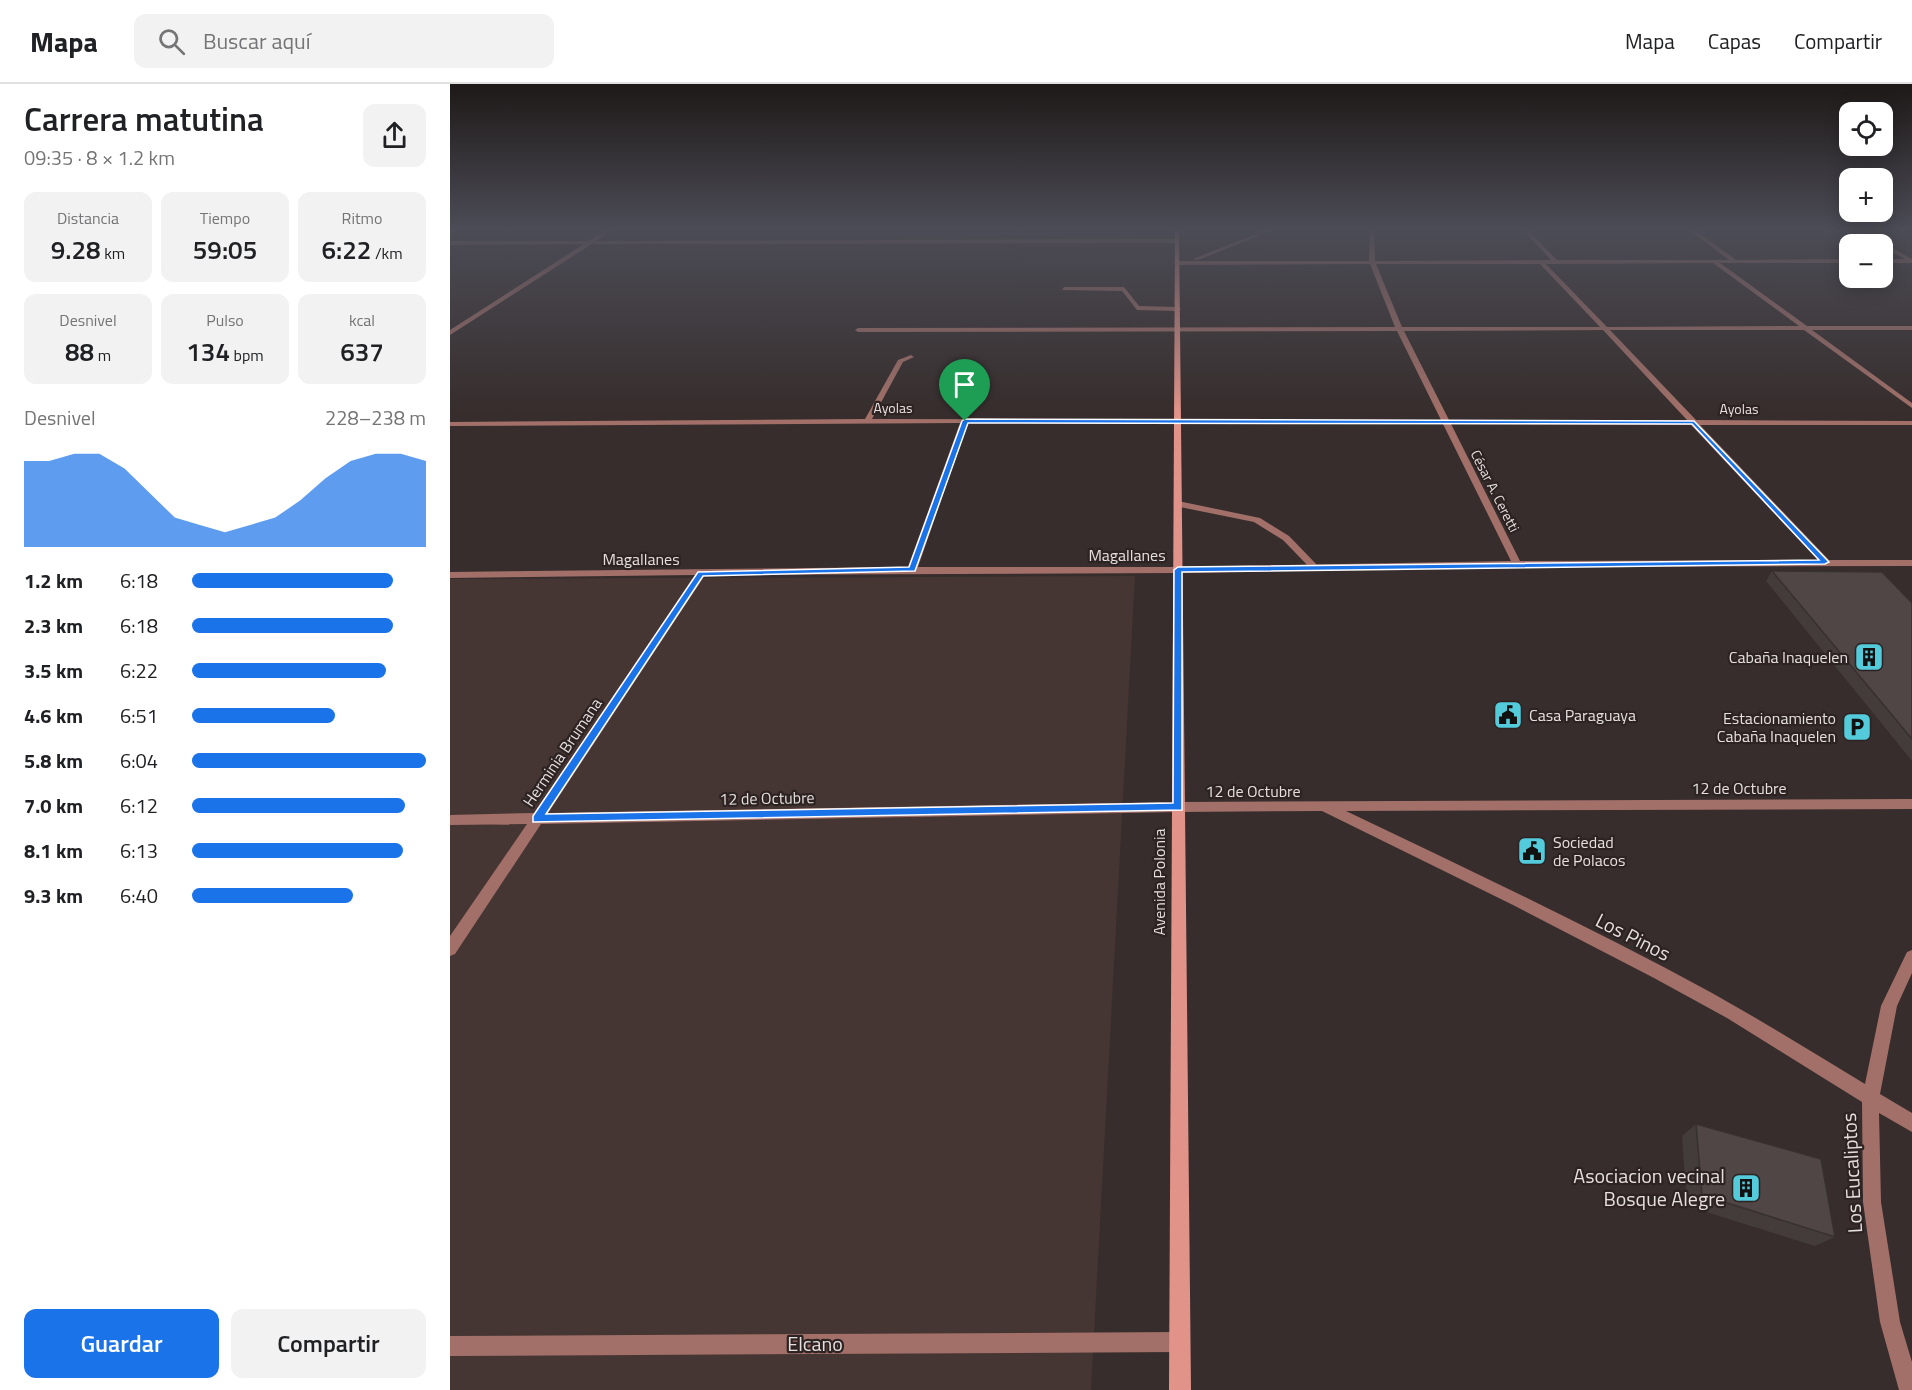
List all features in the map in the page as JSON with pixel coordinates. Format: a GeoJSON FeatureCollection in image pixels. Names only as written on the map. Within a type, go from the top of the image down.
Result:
{"type":"FeatureCollection","features":[{"type":"Feature","properties":{"kind":"main road","name":"Avenida Polonia"},"geometry":{"type":"LineString","coordinates":[[1179,291],[1180,1390]]}},
{"type":"Feature","properties":{"kind":"street"},"geometry":{"type":"LineString","coordinates":[[450,333],[516,291]]}},
{"type":"Feature","properties":{"kind":"street"},"geometry":{"type":"LineString","coordinates":[[1125,291],[1137,308],[1178,309]]}},
{"type":"Feature","properties":{"kind":"street","name":"César A. Ceretti"},"geometry":{"type":"LineString","coordinates":[[1384,291],[1399,328],[1517,564]]}},
{"type":"Feature","properties":{"kind":"street"},"geometry":{"type":"LineString","coordinates":[[1570,291],[1825,562]]}},
{"type":"Feature","properties":{"kind":"street"},"geometry":{"type":"LineString","coordinates":[[1753,291],[1912,406]]}},
{"type":"Feature","properties":{"kind":"street"},"geometry":{"type":"LineString","coordinates":[[858,330],[1912,328]]}},
{"type":"Feature","properties":{"kind":"street"},"geometry":{"type":"LineString","coordinates":[[867,422],[900,361],[911,357]]}},
{"type":"Feature","properties":{"kind":"street"},"geometry":{"type":"LineString","coordinates":[[912,570],[965,421]]}},
{"type":"Feature","properties":{"kind":"street","name":"Ayolas"},"geometry":{"type":"LineString","coordinates":[[450,424],[965,421],[1912,423]]}},
{"type":"Feature","properties":{"kind":"street"},"geometry":{"type":"LineString","coordinates":[[1178,504],[1257,520],[1286,538],[1315,568]]}},
{"type":"Feature","properties":{"kind":"street","name":"Magallanes"},"geometry":{"type":"LineString","coordinates":[[450,575],[1912,562]]}},
{"type":"Feature","properties":{"kind":"street","name":"Herminia Brumana"},"geometry":{"type":"LineString","coordinates":[[450,949],[701,574]]}},
{"type":"Feature","properties":{"kind":"street","name":"12 de Octubre"},"geometry":{"type":"LineString","coordinates":[[450,820],[1178,807],[1912,804]]}},
{"type":"Feature","properties":{"kind":"street","name":"Los Pinos"},"geometry":{"type":"LineString","coordinates":[[1323,807],[1538,911],[1703,997],[1769,1034],[1870,1099],[1912,1123]]}},
{"type":"Feature","properties":{"kind":"street","name":"Los Eucaliptos"},"geometry":{"type":"LineString","coordinates":[[1910,1390],[1890,1322],[1872,1202],[1870,1099],[1889,1006],[1912,957]]}},
{"type":"Feature","properties":{"kind":"street","name":"Elcano"},"geometry":{"type":"LineString","coordinates":[[450,1346],[1180,1342]]}},
{"type":"Feature","properties":{"kind":"shaded area"},"geometry":{"type":"Polygon","coordinates":[[[1135,576],[1091,1390],[450,1390],[450,579],[1135,576]]]}},
{"type":"Feature","properties":{"kind":"building","name":"Cabaña Inaquelen"},"geometry":{"type":"Polygon","coordinates":[[[1772,571],[1882,572],[1912,603],[1912,739],[1772,571]]]}},
{"type":"Feature","properties":{"kind":"building","name":"Asociacion vecinal Bosque Alegre"},"geometry":{"type":"Polygon","coordinates":[[[1696,1124],[1821,1159],[1835,1237],[1702,1195],[1696,1124]]]}},
{"type":"Feature","properties":{"kind":"place","name":"Cabaña Inaquelen"},"geometry":{"type":"Point","coordinates":[1869,657]}},
{"type":"Feature","properties":{"kind":"place","name":"Casa Paraguaya"},"geometry":{"type":"Point","coordinates":[1508,715]}},
{"type":"Feature","properties":{"kind":"place","name":"Estacionamiento Cabaña Inaquelen"},"geometry":{"type":"Point","coordinates":[1857,727]}},
{"type":"Feature","properties":{"kind":"place","name":"Sociedad de Polacos"},"geometry":{"type":"Point","coordinates":[1532,851]}},
{"type":"Feature","properties":{"kind":"place","name":"Asociacion vecinal Bosque Alegre"},"geometry":{"type":"Point","coordinates":[1746,1188]}},
{"type":"Feature","properties":{"kind":"route"},"geometry":{"type":"LineString","coordinates":[[965,421],[1694,423],[1825,562],[1517,564],[1178,570],[1178,807],[537,819],[701,574],[912,570],[965,421]]}}]}
